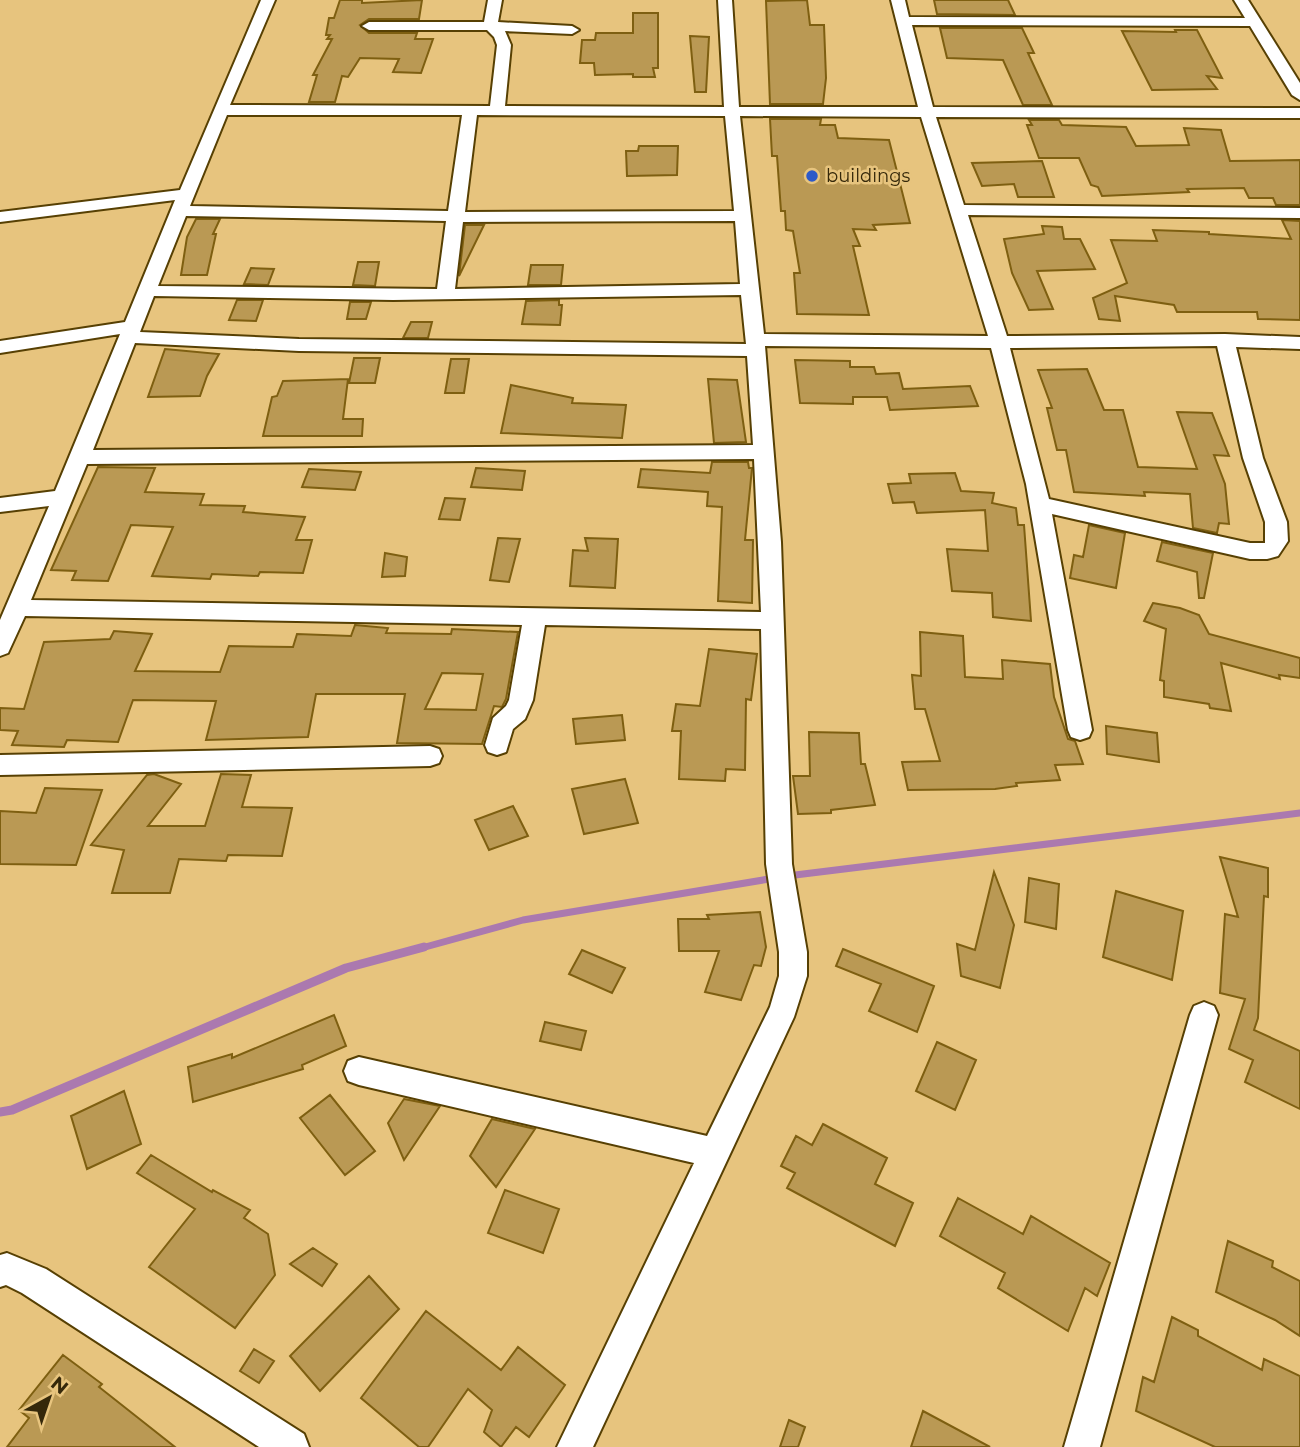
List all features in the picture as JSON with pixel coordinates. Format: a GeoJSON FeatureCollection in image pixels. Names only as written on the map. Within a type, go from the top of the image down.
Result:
{"type":"FeatureCollection","features":[{"type":"Feature","properties":{"kind":"street"},"geometry":{"type":"LineString","coordinates":[[0,647],[132,331],[181,202],[268,0]]}},
{"type":"Feature","properties":{"kind":"street"},"geometry":{"type":"LineString","coordinates":[[490,26],[495,0]]}},
{"type":"Feature","properties":{"kind":"street"},"geometry":{"type":"LineString","coordinates":[[575,1447],[784,1008],[793,976],[793,951],[781,876],[771,542],[724,0]]}},
{"type":"Feature","properties":{"kind":"street"},"geometry":{"type":"LineString","coordinates":[[898,0],[926,112],[999,342],[1040,504],[1080,730]]}},
{"type":"Feature","properties":{"kind":"street"},"geometry":{"type":"LineString","coordinates":[[1241,0],[1300,95]]}},
{"type":"Feature","properties":{"kind":"street"},"geometry":{"type":"LineString","coordinates":[[903,21],[1254,22]]}},
{"type":"Feature","properties":{"kind":"street"},"geometry":{"type":"LineString","coordinates":[[369,26],[490,26],[572,30]]}},
{"type":"Feature","properties":{"kind":"street"},"geometry":{"type":"LineString","coordinates":[[490,26],[501,34],[504,45],[497,111]]}},
{"type":"Feature","properties":{"kind":"street"},"geometry":{"type":"LineString","coordinates":[[220,110],[1300,113]]}},
{"type":"Feature","properties":{"kind":"street"},"geometry":{"type":"LineString","coordinates":[[445,293],[470,110]]}},
{"type":"Feature","properties":{"kind":"street"},"geometry":{"type":"LineString","coordinates":[[0,217],[181,202],[455,217],[742,216]]}},
{"type":"Feature","properties":{"kind":"street"},"geometry":{"type":"LineString","coordinates":[[957,210],[1300,213]]}},
{"type":"Feature","properties":{"kind":"street"},"geometry":{"type":"LineString","coordinates":[[148,291],[445,293],[750,289]]}},
{"type":"Feature","properties":{"kind":"street"},"geometry":{"type":"LineString","coordinates":[[0,347],[132,331],[299,345],[755,345],[1224,340],[1300,343]]}},
{"type":"Feature","properties":{"kind":"street"},"geometry":{"type":"LineString","coordinates":[[1040,504],[1250,551],[1265,553],[1272,550],[1277,543],[1277,529],[1253,459],[1224,340]]}},
{"type":"Feature","properties":{"kind":"street"},"geometry":{"type":"LineString","coordinates":[[80,457],[763,452]]}},
{"type":"Feature","properties":{"kind":"street"},"geometry":{"type":"LineString","coordinates":[[0,505],[63,496]]}},
{"type":"Feature","properties":{"kind":"street"},"geometry":{"type":"LineString","coordinates":[[17,608],[773,621]]}},
{"type":"Feature","properties":{"kind":"street"},"geometry":{"type":"LineString","coordinates":[[497,745],[502,725],[516,712],[521,700],[535,617]]}},
{"type":"Feature","properties":{"kind":"street"},"geometry":{"type":"LineString","coordinates":[[0,765],[430,757]]}},
{"type":"Feature","properties":{"kind":"street"},"geometry":{"type":"LineString","coordinates":[[1082,1447],[1204,1015]]}},
{"type":"Feature","properties":{"kind":"street"},"geometry":{"type":"LineString","coordinates":[[359,1071],[715,1153]]}},
{"type":"Feature","properties":{"kind":"street"},"geometry":{"type":"LineString","coordinates":[[0,1270],[7,1269],[34,1280],[292,1447]]}},
{"type":"Feature","properties":{"kind":"building"},"geometry":{"type":"Polygon","coordinates":[[[340,0],[362,0],[362,3],[422,0],[419,19],[369,19],[360,25],[369,33],[417,33],[415,39],[433,39],[421,73],[393,72],[399,59],[360,58],[348,77],[342,76],[335,102],[309,102],[317,75],[313,75],[332,39],[327,39],[330,35],[326,35],[329,18],[334,18],[340,0]]]}},
{"type":"Feature","properties":{"kind":"building"},"geometry":{"type":"Polygon","coordinates":[[[807,0],[810,25],[824,25],[826,78],[823,104],[770,104],[766,1],[807,0]]]}},
{"type":"Feature","properties":{"kind":"building"},"geometry":{"type":"Polygon","coordinates":[[[934,0],[1008,0],[1015,15],[937,14],[934,0]]]}},
{"type":"Feature","properties":{"kind":"building"},"geometry":{"type":"Polygon","coordinates":[[[633,13],[658,13],[658,68],[653,68],[655,77],[633,77],[633,74],[595,75],[594,63],[580,63],[582,40],[595,40],[596,33],[633,33],[633,13]]]}},
{"type":"Feature","properties":{"kind":"building"},"geometry":{"type":"Polygon","coordinates":[[[940,28],[1022,28],[1034,53],[1028,53],[1052,105],[1023,105],[1003,60],[947,58],[940,28]]]}},
{"type":"Feature","properties":{"kind":"building"},"geometry":{"type":"Polygon","coordinates":[[[1175,30],[1197,30],[1222,78],[1207,76],[1217,89],[1152,90],[1122,31],[1176,32],[1175,30]]]}},
{"type":"Feature","properties":{"kind":"building"},"geometry":{"type":"Polygon","coordinates":[[[690,36],[709,37],[706,92],[695,92],[690,36]]]}},
{"type":"Feature","properties":{"kind":"building"},"geometry":{"type":"Polygon","coordinates":[[[770,119],[821,119],[820,125],[835,125],[838,138],[889,140],[910,223],[873,225],[876,230],[853,229],[860,246],[853,246],[869,315],[797,314],[794,273],[800,273],[793,231],[786,230],[785,211],[781,211],[777,156],[772,156],[770,119]]]}},
{"type":"Feature","properties":{"kind":"building"},"geometry":{"type":"Polygon","coordinates":[[[1029,120],[1059,120],[1062,125],[1126,127],[1136,146],[1189,145],[1184,128],[1221,130],[1230,161],[1300,160],[1300,205],[1276,205],[1273,198],[1249,198],[1244,188],[1187,189],[1189,192],[1102,196],[1098,187],[1091,185],[1079,158],[1039,158],[1027,125],[1032,125],[1029,120]]]}},
{"type":"Feature","properties":{"kind":"building"},"geometry":{"type":"Polygon","coordinates":[[[639,146],[678,146],[677,175],[627,176],[626,151],[638,151],[639,146]]]}},
{"type":"Feature","properties":{"kind":"building"},"geometry":{"type":"Polygon","coordinates":[[[1042,161],[1054,197],[1018,197],[1014,184],[982,186],[972,163],[1042,161]]]}},
{"type":"Feature","properties":{"kind":"building"},"geometry":{"type":"Polygon","coordinates":[[[196,219],[220,219],[213,234],[216,234],[207,275],[181,275],[187,237],[196,219]]]}},
{"type":"Feature","properties":{"kind":"building"},"geometry":{"type":"Polygon","coordinates":[[[1282,220],[1300,221],[1300,320],[1258,319],[1257,312],[1177,312],[1174,305],[1115,296],[1120,321],[1099,319],[1093,298],[1127,283],[1111,240],[1157,241],[1153,230],[1291,239],[1282,220]]]}},
{"type":"Feature","properties":{"kind":"building"},"geometry":{"type":"Polygon","coordinates":[[[465,225],[484,225],[459,276],[465,225]]]}},
{"type":"Feature","properties":{"kind":"building"},"geometry":{"type":"Polygon","coordinates":[[[1042,226],[1062,227],[1064,239],[1080,239],[1095,269],[1037,271],[1053,309],[1029,310],[1012,273],[1004,239],[1044,234],[1042,226]]]}},
{"type":"Feature","properties":{"kind":"building"},"geometry":{"type":"Polygon","coordinates":[[[358,262],[379,262],[375,286],[353,285],[358,262]]]}},
{"type":"Feature","properties":{"kind":"building"},"geometry":{"type":"Polygon","coordinates":[[[531,265],[563,265],[561,285],[528,285],[531,265]]]}},
{"type":"Feature","properties":{"kind":"building"},"geometry":{"type":"Polygon","coordinates":[[[251,268],[274,269],[268,285],[244,284],[251,268]]]}},
{"type":"Feature","properties":{"kind":"building"},"geometry":{"type":"Polygon","coordinates":[[[237,300],[263,300],[256,321],[229,320],[237,300]]]}},
{"type":"Feature","properties":{"kind":"building"},"geometry":{"type":"Polygon","coordinates":[[[559,300],[559,305],[562,305],[560,325],[522,324],[526,301],[559,300]]]}},
{"type":"Feature","properties":{"kind":"building"},"geometry":{"type":"Polygon","coordinates":[[[350,302],[371,302],[366,319],[347,319],[350,302]]]}},
{"type":"Feature","properties":{"kind":"building"},"geometry":{"type":"Polygon","coordinates":[[[411,322],[432,322],[428,338],[403,338],[411,322]]]}},
{"type":"Feature","properties":{"kind":"building"},"geometry":{"type":"Polygon","coordinates":[[[165,349],[219,354],[200,396],[148,397],[165,349]]]}},
{"type":"Feature","properties":{"kind":"building"},"geometry":{"type":"Polygon","coordinates":[[[354,358],[380,358],[375,383],[349,383],[354,358]]]}},
{"type":"Feature","properties":{"kind":"building"},"geometry":{"type":"Polygon","coordinates":[[[451,359],[469,359],[464,393],[445,393],[451,359]]]}},
{"type":"Feature","properties":{"kind":"building"},"geometry":{"type":"Polygon","coordinates":[[[795,360],[850,361],[850,367],[874,367],[876,374],[899,373],[903,389],[970,386],[978,406],[890,410],[887,397],[853,397],[853,404],[800,403],[795,360]]]}},
{"type":"Feature","properties":{"kind":"building"},"geometry":{"type":"Polygon","coordinates":[[[1087,369],[1104,410],[1123,410],[1138,467],[1197,469],[1177,412],[1212,413],[1229,456],[1214,455],[1225,484],[1229,524],[1219,523],[1217,533],[1193,528],[1190,494],[1144,492],[1145,496],[1074,492],[1066,450],[1057,450],[1047,408],[1052,408],[1038,370],[1087,369]]]}},
{"type":"Feature","properties":{"kind":"building"},"geometry":{"type":"Polygon","coordinates":[[[348,379],[343,419],[363,419],[362,436],[263,436],[272,397],[277,396],[283,381],[348,379]]]}},
{"type":"Feature","properties":{"kind":"building"},"geometry":{"type":"Polygon","coordinates":[[[708,379],[737,380],[746,442],[714,443],[708,379]]]}},
{"type":"Feature","properties":{"kind":"building"},"geometry":{"type":"Polygon","coordinates":[[[511,385],[573,398],[572,403],[626,405],[622,438],[501,433],[511,385]]]}},
{"type":"Feature","properties":{"kind":"building"},"geometry":{"type":"Polygon","coordinates":[[[712,462],[748,462],[749,468],[752,468],[745,540],[753,540],[752,603],[718,601],[722,507],[707,506],[708,492],[638,487],[641,469],[710,473],[712,462]]]}},
{"type":"Feature","properties":{"kind":"building"},"geometry":{"type":"Polygon","coordinates":[[[98,467],[155,468],[145,492],[204,494],[200,505],[245,506],[243,512],[305,517],[296,540],[312,540],[303,573],[260,572],[258,576],[212,574],[210,579],[152,576],[173,527],[131,525],[108,581],[72,580],[76,571],[51,570],[98,467]]]}},
{"type":"Feature","properties":{"kind":"building"},"geometry":{"type":"Polygon","coordinates":[[[476,468],[525,471],[522,490],[471,487],[476,468]]]}},
{"type":"Feature","properties":{"kind":"building"},"geometry":{"type":"Polygon","coordinates":[[[309,469],[361,472],[355,490],[302,487],[309,469]]]}},
{"type":"Feature","properties":{"kind":"building"},"geometry":{"type":"Polygon","coordinates":[[[955,473],[961,491],[994,493],[992,503],[1016,508],[1018,525],[1024,525],[1031,621],[993,617],[992,593],[952,591],[947,549],[988,551],[985,510],[917,513],[914,502],[893,503],[888,484],[911,483],[909,474],[955,473]]]}},
{"type":"Feature","properties":{"kind":"building"},"geometry":{"type":"Polygon","coordinates":[[[445,498],[465,499],[460,520],[439,519],[445,498]]]}},
{"type":"Feature","properties":{"kind":"building"},"geometry":{"type":"Polygon","coordinates":[[[1089,525],[1125,533],[1116,588],[1070,578],[1074,555],[1083,557],[1089,525]]]}},
{"type":"Feature","properties":{"kind":"building"},"geometry":{"type":"Polygon","coordinates":[[[498,538],[520,539],[509,582],[490,580],[498,538]]]}},
{"type":"Feature","properties":{"kind":"building"},"geometry":{"type":"Polygon","coordinates":[[[585,538],[618,539],[615,588],[570,586],[573,550],[588,551],[585,538]]]}},
{"type":"Feature","properties":{"kind":"building"},"geometry":{"type":"Polygon","coordinates":[[[1162,542],[1213,553],[1204,598],[1199,598],[1197,572],[1157,561],[1162,542]]]}},
{"type":"Feature","properties":{"kind":"building"},"geometry":{"type":"Polygon","coordinates":[[[385,553],[407,557],[405,576],[382,577],[385,553]]]}},
{"type":"Feature","properties":{"kind":"building"},"geometry":{"type":"Polygon","coordinates":[[[1153,603],[1199,615],[1209,634],[1300,658],[1300,678],[1279,675],[1280,679],[1221,663],[1231,711],[1210,708],[1209,704],[1164,697],[1164,681],[1160,680],[1166,629],[1144,621],[1153,603]]]}},
{"type":"Feature","properties":{"kind":"building"},"geometry":{"type":"Polygon","coordinates":[[[355,625],[388,628],[386,633],[451,634],[452,629],[518,632],[506,699],[502,707],[494,706],[482,744],[397,743],[405,694],[316,694],[308,737],[206,740],[216,701],[133,700],[118,742],[67,740],[64,747],[12,745],[18,731],[0,730],[0,708],[24,709],[44,642],[110,639],[114,631],[152,634],[135,671],[220,672],[229,646],[293,647],[297,634],[351,636],[355,625]],[[442,673],[425,709],[476,710],[483,674],[442,673]]]}},
{"type":"Feature","properties":{"kind":"building"},"geometry":{"type":"Polygon","coordinates":[[[920,632],[963,636],[965,677],[1003,679],[1002,660],[1050,664],[1054,697],[1068,739],[1075,741],[1083,764],[1055,765],[1060,780],[1016,783],[1017,786],[995,789],[908,790],[902,762],[940,761],[925,709],[915,709],[912,675],[921,676],[920,632]]]}},
{"type":"Feature","properties":{"kind":"building"},"geometry":{"type":"Polygon","coordinates":[[[709,649],[757,654],[751,700],[746,699],[745,770],[726,769],[725,781],[679,779],[681,731],[672,731],[676,704],[700,706],[709,649]]]}},
{"type":"Feature","properties":{"kind":"building"},"geometry":{"type":"Polygon","coordinates":[[[622,715],[625,740],[576,744],[573,719],[622,715]]]}},
{"type":"Feature","properties":{"kind":"building"},"geometry":{"type":"Polygon","coordinates":[[[1106,726],[1157,733],[1159,762],[1107,754],[1106,726]]]}},
{"type":"Feature","properties":{"kind":"building"},"geometry":{"type":"Polygon","coordinates":[[[809,732],[859,733],[861,764],[865,764],[875,805],[831,810],[831,813],[798,814],[793,776],[810,776],[809,732]]]}},
{"type":"Feature","properties":{"kind":"building"},"geometry":{"type":"Polygon","coordinates":[[[154,774],[181,784],[148,826],[205,826],[221,774],[251,775],[242,807],[292,808],[282,856],[228,855],[226,861],[179,859],[170,893],[112,893],[124,850],[91,845],[147,775],[154,774]]]}},
{"type":"Feature","properties":{"kind":"building"},"geometry":{"type":"Polygon","coordinates":[[[625,779],[638,823],[584,834],[572,789],[625,779]]]}},
{"type":"Feature","properties":{"kind":"building"},"geometry":{"type":"Polygon","coordinates":[[[45,788],[102,790],[76,865],[0,864],[0,811],[36,813],[45,788]]]}},
{"type":"Feature","properties":{"kind":"building"},"geometry":{"type":"Polygon","coordinates":[[[513,806],[528,836],[489,850],[475,820],[513,806]]]}},
{"type":"Feature","properties":{"kind":"building"},"geometry":{"type":"Polygon","coordinates":[[[1220,857],[1268,868],[1268,897],[1264,896],[1258,1018],[1254,1030],[1300,1051],[1300,1109],[1245,1082],[1253,1060],[1229,1049],[1245,999],[1220,993],[1225,914],[1238,917],[1220,857]]]}},
{"type":"Feature","properties":{"kind":"building"},"geometry":{"type":"Polygon","coordinates":[[[994,872],[1014,925],[1000,988],[961,976],[957,944],[975,950],[994,872]]]}},
{"type":"Feature","properties":{"kind":"building"},"geometry":{"type":"Polygon","coordinates":[[[1029,878],[1059,884],[1056,929],[1025,922],[1029,878]]]}},
{"type":"Feature","properties":{"kind":"building"},"geometry":{"type":"Polygon","coordinates":[[[1116,891],[1183,911],[1172,980],[1103,957],[1116,891]]]}},
{"type":"Feature","properties":{"kind":"building"},"geometry":{"type":"Polygon","coordinates":[[[760,912],[766,947],[761,966],[754,965],[741,1000],[705,992],[719,951],[679,951],[678,919],[709,919],[707,915],[760,912]]]}},
{"type":"Feature","properties":{"kind":"building"},"geometry":{"type":"Polygon","coordinates":[[[843,949],[934,986],[917,1032],[869,1011],[881,984],[836,966],[843,949]]]}},
{"type":"Feature","properties":{"kind":"building"},"geometry":{"type":"Polygon","coordinates":[[[582,950],[625,968],[612,993],[569,974],[582,950]]]}},
{"type":"Feature","properties":{"kind":"building"},"geometry":{"type":"Polygon","coordinates":[[[334,1015],[346,1046],[302,1065],[303,1069],[193,1102],[188,1067],[232,1054],[232,1058],[334,1015]]]}},
{"type":"Feature","properties":{"kind":"building"},"geometry":{"type":"Polygon","coordinates":[[[545,1022],[586,1031],[581,1050],[540,1041],[545,1022]]]}},
{"type":"Feature","properties":{"kind":"building"},"geometry":{"type":"Polygon","coordinates":[[[937,1042],[976,1060],[955,1110],[916,1091],[937,1042]]]}},
{"type":"Feature","properties":{"kind":"building"},"geometry":{"type":"Polygon","coordinates":[[[124,1091],[141,1144],[87,1169],[71,1116],[124,1091]]]}},
{"type":"Feature","properties":{"kind":"building"},"geometry":{"type":"Polygon","coordinates":[[[330,1095],[375,1151],[345,1175],[300,1118],[330,1095]]]}},
{"type":"Feature","properties":{"kind":"building"},"geometry":{"type":"Polygon","coordinates":[[[404,1099],[440,1106],[404,1160],[388,1123],[404,1099]]]}},
{"type":"Feature","properties":{"kind":"building"},"geometry":{"type":"Polygon","coordinates":[[[492,1119],[535,1129],[496,1187],[470,1156],[492,1119]]]}},
{"type":"Feature","properties":{"kind":"building"},"geometry":{"type":"Polygon","coordinates":[[[823,1124],[887,1158],[875,1184],[913,1203],[895,1246],[787,1188],[795,1173],[781,1166],[796,1136],[812,1145],[823,1124]]]}},
{"type":"Feature","properties":{"kind":"building"},"geometry":{"type":"Polygon","coordinates":[[[151,1155],[212,1192],[213,1190],[250,1210],[244,1218],[268,1234],[275,1275],[235,1328],[149,1267],[195,1209],[137,1173],[151,1155]]]}},
{"type":"Feature","properties":{"kind":"building"},"geometry":{"type":"Polygon","coordinates":[[[505,1190],[559,1209],[543,1253],[488,1233],[505,1190]]]}},
{"type":"Feature","properties":{"kind":"building"},"geometry":{"type":"Polygon","coordinates":[[[958,1198],[1023,1234],[1031,1216],[1110,1263],[1097,1296],[1085,1288],[1068,1331],[998,1288],[1005,1273],[940,1236],[958,1198]]]}},
{"type":"Feature","properties":{"kind":"building"},"geometry":{"type":"Polygon","coordinates":[[[1228,1241],[1273,1261],[1272,1267],[1300,1281],[1300,1336],[1275,1320],[1216,1292],[1228,1241]]]}},
{"type":"Feature","properties":{"kind":"building"},"geometry":{"type":"Polygon","coordinates":[[[313,1248],[337,1264],[322,1286],[290,1264],[313,1248]]]}},
{"type":"Feature","properties":{"kind":"building"},"geometry":{"type":"Polygon","coordinates":[[[369,1276],[399,1309],[320,1391],[290,1356],[369,1276]]]}},
{"type":"Feature","properties":{"kind":"building"},"geometry":{"type":"Polygon","coordinates":[[[426,1311],[501,1370],[518,1347],[565,1385],[529,1437],[516,1427],[501,1447],[484,1432],[492,1410],[468,1389],[428,1447],[419,1447],[361,1398],[426,1311]]]}},
{"type":"Feature","properties":{"kind":"building"},"geometry":{"type":"Polygon","coordinates":[[[1172,1317],[1198,1330],[1198,1336],[1262,1370],[1264,1359],[1300,1376],[1300,1447],[1215,1447],[1136,1411],[1143,1377],[1154,1382],[1172,1317]]]}},
{"type":"Feature","properties":{"kind":"building"},"geometry":{"type":"Polygon","coordinates":[[[254,1349],[274,1361],[259,1383],[240,1371],[254,1349]]]}},
{"type":"Feature","properties":{"kind":"building"},"geometry":{"type":"Polygon","coordinates":[[[63,1355],[102,1384],[99,1387],[175,1447],[7,1447],[29,1418],[19,1410],[63,1355]]]}},
{"type":"Feature","properties":{"kind":"building"},"geometry":{"type":"Polygon","coordinates":[[[923,1411],[990,1447],[911,1447],[923,1411]]]}},
{"type":"Feature","properties":{"kind":"building"},"geometry":{"type":"Polygon","coordinates":[[[789,1420],[805,1427],[798,1447],[780,1447],[789,1420]]]}},
{"type":"Feature","properties":{"kind":"waterway"},"geometry":{"type":"LineString","coordinates":[[787,876],[1300,813]]}},
{"type":"Feature","properties":{"kind":"waterway"},"geometry":{"type":"LineString","coordinates":[[418,949],[523,920],[775,878]]}},
{"type":"Feature","properties":{"kind":"waterway"},"geometry":{"type":"LineString","coordinates":[[0,1112],[12,1110],[346,968],[424,947]]}},
{"type":"Feature","properties":{"kind":"place","name":"buildings"},"geometry":{"type":"Point","coordinates":[812,176]}}]}
